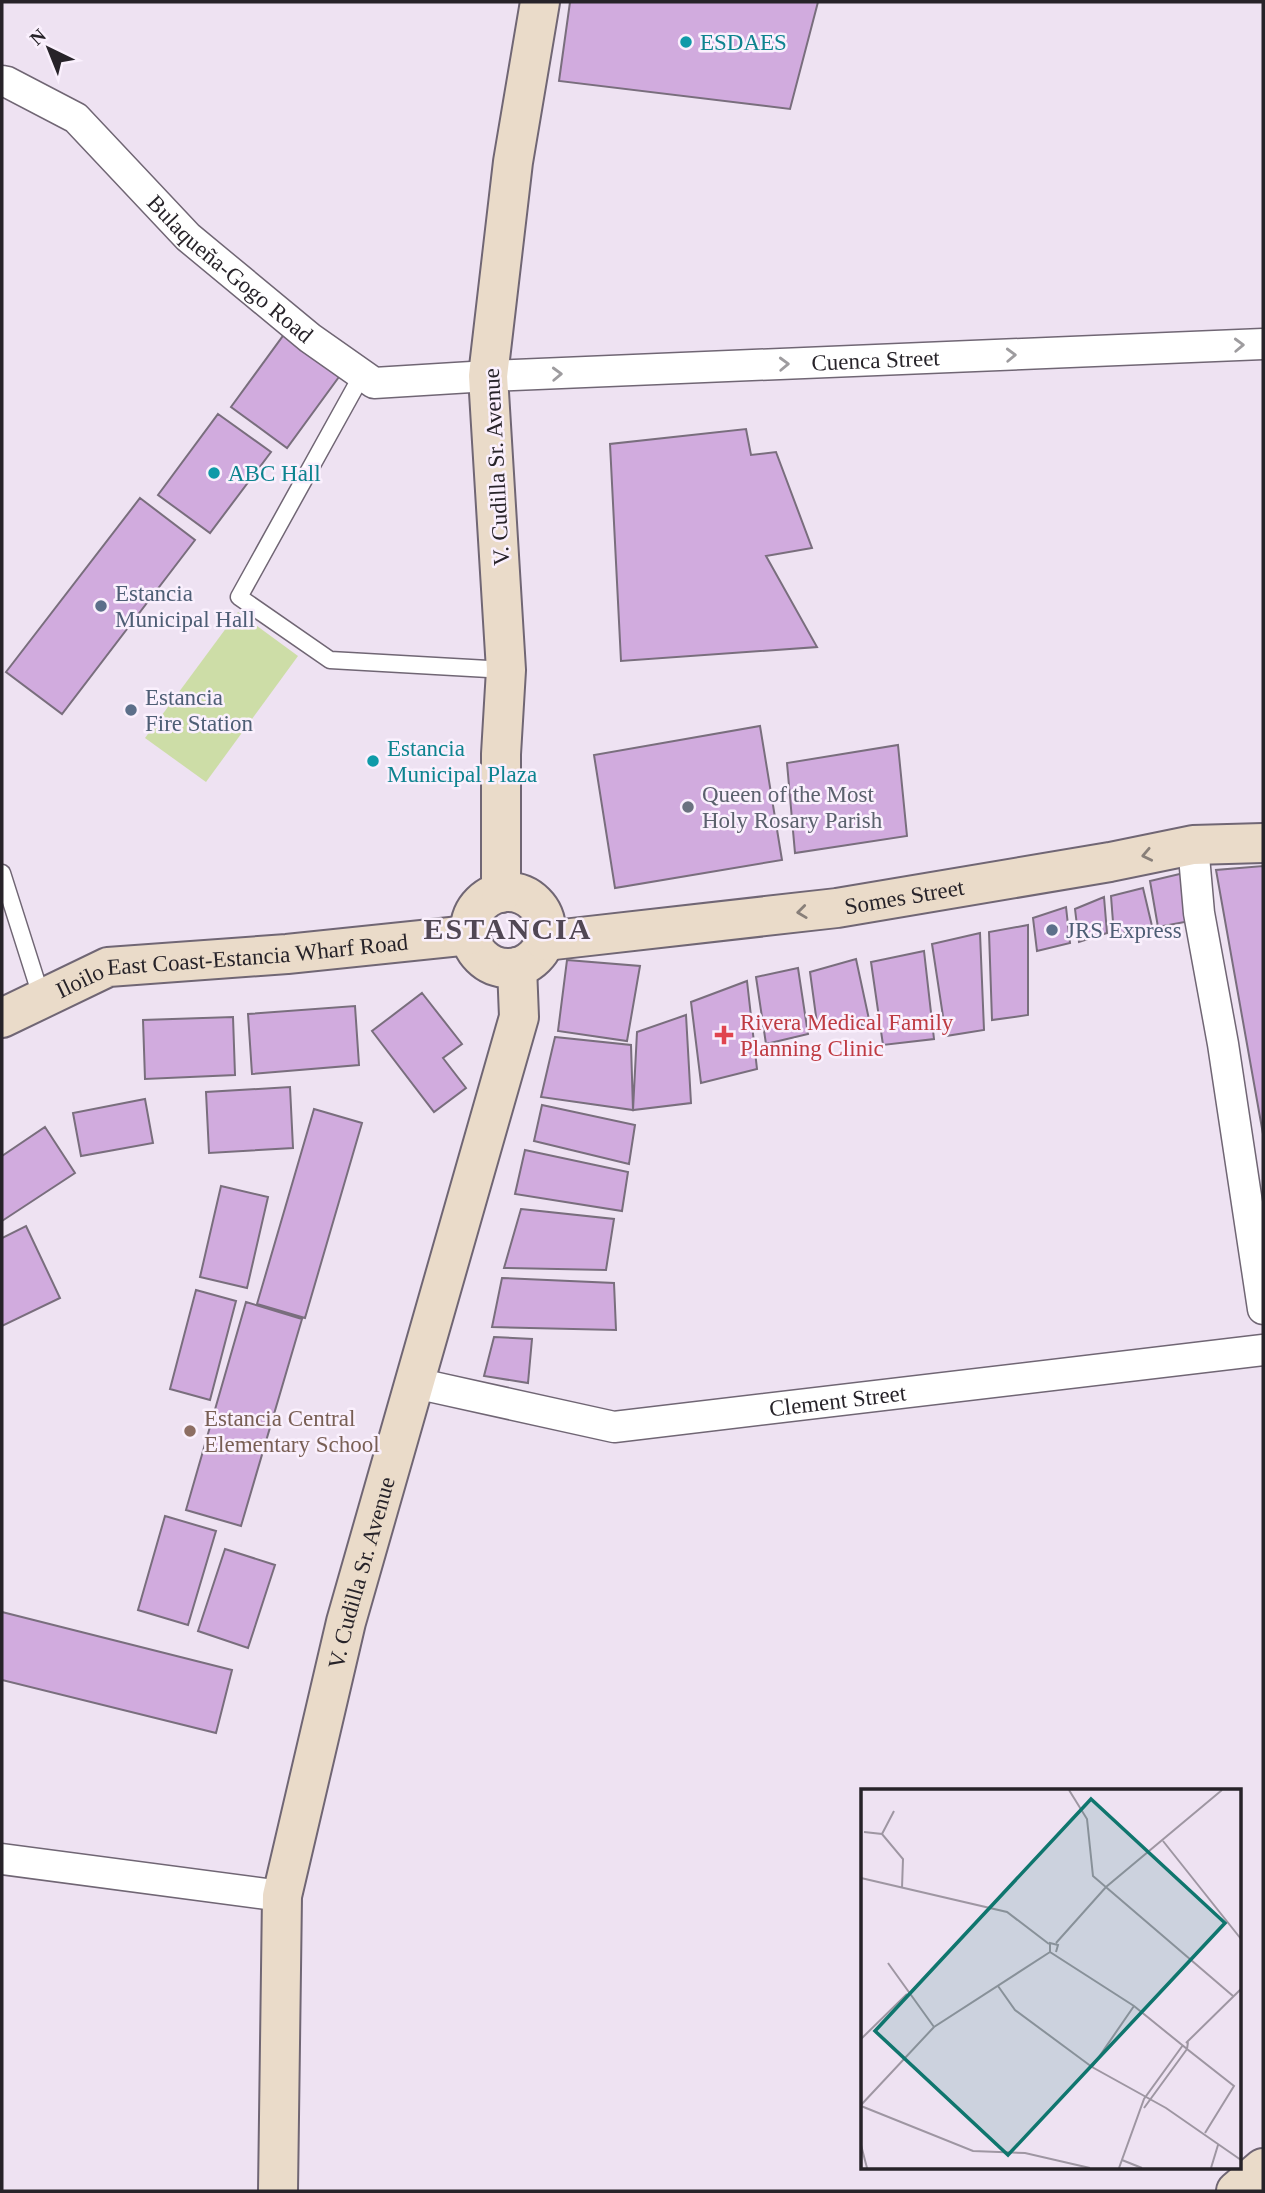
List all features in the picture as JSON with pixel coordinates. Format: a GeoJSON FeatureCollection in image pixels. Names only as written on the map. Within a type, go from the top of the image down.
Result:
{"type":"FeatureCollection","features":[{"type":"Feature","properties":{"kind":"street","name":"V. Cudilla Sr. Avenue"},"geometry":{"type":"LineString","coordinates":[[501,894],[502,754],[506,670],[488,376],[513,162],[540,2]]}},
{"type":"Feature","properties":{"kind":"street","name":"Bulaqueña-Gogo Road"},"geometry":{"type":"LineString","coordinates":[[2,81],[76,118],[188,237],[310,338],[374,383],[488,376]]}},
{"type":"Feature","properties":{"kind":"street","name":"Cuenca Street"},"geometry":{"type":"LineString","coordinates":[[488,376],[1263,344]]}},
{"type":"Feature","properties":{"kind":"street","name":"Somes Street"},"geometry":{"type":"LineString","coordinates":[[545,942],[837,908],[1110,862],[1193,845],[1263,843]]}},
{"type":"Feature","properties":{"kind":"street"},"geometry":{"type":"LineString","coordinates":[[1193,845],[1199,913],[1223,1044],[1263,1309]]}},
{"type":"Feature","properties":{"kind":"street"},"geometry":{"type":"LineString","coordinates":[[501,894],[523,895],[540,909],[545,919],[545,942],[539,953],[530,962],[517,967],[492,965],[481,958],[470,935],[475,912],[490,897],[501,894]]}},
{"type":"Feature","properties":{"kind":"street","name":"Iloilo East Coast-Estancia Wharf Road"},"geometry":{"type":"LineString","coordinates":[[2,1018],[108,967],[287,954],[470,935]]}},
{"type":"Feature","properties":{"kind":"street","name":"V. Cudilla Sr. Avenue"},"geometry":{"type":"LineString","coordinates":[[278,2191],[282,1895],[346,1622],[519,1017],[517,967]]}},
{"type":"Feature","properties":{"kind":"street","name":"Clement Street"},"geometry":{"type":"LineString","coordinates":[[415,1383],[614,1427],[1263,1350]]}},
{"type":"Feature","properties":{"kind":"street"},"geometry":{"type":"LineString","coordinates":[[2,1859],[282,1895]]}},
{"type":"Feature","properties":{"kind":"street"},"geometry":{"type":"LineString","coordinates":[[1236,2191],[1263,2168]]}},
{"type":"Feature","properties":{"kind":"lane"},"geometry":{"type":"LineString","coordinates":[[362,375],[239,597],[330,660],[506,670]]}},
{"type":"Feature","properties":{"kind":"lane"},"geometry":{"type":"LineString","coordinates":[[2,873],[42,999]]}},
{"type":"Feature","properties":{"kind":"green space"},"geometry":{"type":"Polygon","coordinates":[[[238,612],[298,656],[206,782],[145,738],[238,612]]]}},
{"type":"Feature","properties":{"kind":"building","name":"ESDAES"},"geometry":{"type":"Polygon","coordinates":[[[570,2],[818,2],[790,109],[559,81],[570,2]]]}},
{"type":"Feature","properties":{"kind":"building"},"geometry":{"type":"Polygon","coordinates":[[[288,329],[344,370],[287,448],[231,407],[288,329]]]}},
{"type":"Feature","properties":{"kind":"building","name":"ABC Hall"},"geometry":{"type":"Polygon","coordinates":[[[218,414],[271,452],[210,533],[158,495],[218,414]]]}},
{"type":"Feature","properties":{"kind":"building"},"geometry":{"type":"Polygon","coordinates":[[[746,429],[751,455],[776,452],[812,548],[766,556],[817,647],[621,661],[610,444],[746,429]]]}},
{"type":"Feature","properties":{"kind":"building","name":"Estancia Municipal Hall"},"geometry":{"type":"Polygon","coordinates":[[[140,498],[195,540],[62,714],[6,672],[140,498]]]}},
{"type":"Feature","properties":{"kind":"building","name":"Queen of the Most Holy Rosary Parish"},"geometry":{"type":"Polygon","coordinates":[[[760,726],[782,860],[615,888],[594,755],[760,726]]]}},
{"type":"Feature","properties":{"kind":"building"},"geometry":{"type":"Polygon","coordinates":[[[898,745],[907,836],[795,853],[787,763],[898,745]]]}},
{"type":"Feature","properties":{"kind":"building"},"geometry":{"type":"Polygon","coordinates":[[[1263,866],[1263,1134],[1216,870],[1263,866]]]}},
{"type":"Feature","properties":{"kind":"building"},"geometry":{"type":"Polygon","coordinates":[[[1188,872],[1190,921],[1158,927],[1150,881],[1188,872]]]}},
{"type":"Feature","properties":{"kind":"building"},"geometry":{"type":"Polygon","coordinates":[[[1143,888],[1152,926],[1114,935],[1111,896],[1143,888]]]}},
{"type":"Feature","properties":{"kind":"building"},"geometry":{"type":"Polygon","coordinates":[[[1104,897],[1107,933],[1079,942],[1075,909],[1104,897]]]}},
{"type":"Feature","properties":{"kind":"building","name":"JRS Express"},"geometry":{"type":"Polygon","coordinates":[[[1066,907],[1070,943],[1037,951],[1033,918],[1066,907]]]}},
{"type":"Feature","properties":{"kind":"building"},"geometry":{"type":"Polygon","coordinates":[[[1028,925],[1028,1015],[992,1020],[989,932],[1028,925]]]}},
{"type":"Feature","properties":{"kind":"building"},"geometry":{"type":"Polygon","coordinates":[[[980,933],[984,1030],[946,1036],[932,944],[980,933]]]}},
{"type":"Feature","properties":{"kind":"building"},"geometry":{"type":"Polygon","coordinates":[[[924,951],[934,1039],[883,1045],[871,962],[924,951]]]}},
{"type":"Feature","properties":{"kind":"building"},"geometry":{"type":"Polygon","coordinates":[[[856,959],[870,1024],[818,1031],[810,972],[856,959]]]}},
{"type":"Feature","properties":{"kind":"building"},"geometry":{"type":"Polygon","coordinates":[[[567,960],[640,966],[627,1041],[558,1031],[567,960]]]}},
{"type":"Feature","properties":{"kind":"building"},"geometry":{"type":"Polygon","coordinates":[[[798,968],[808,1034],[766,1044],[756,977],[798,968]]]}},
{"type":"Feature","properties":{"kind":"building","name":"Rivera Medical Family Planning Clinic"},"geometry":{"type":"Polygon","coordinates":[[[747,981],[757,1069],[701,1083],[691,1002],[747,981]]]}},
{"type":"Feature","properties":{"kind":"building"},"geometry":{"type":"Polygon","coordinates":[[[422,993],[462,1044],[443,1058],[466,1088],[434,1112],[372,1031],[422,993]]]}},
{"type":"Feature","properties":{"kind":"building"},"geometry":{"type":"Polygon","coordinates":[[[355,1006],[359,1065],[252,1074],[248,1014],[355,1006]]]}},
{"type":"Feature","properties":{"kind":"building"},"geometry":{"type":"Polygon","coordinates":[[[686,1015],[691,1103],[633,1110],[637,1032],[686,1015]]]}},
{"type":"Feature","properties":{"kind":"building"},"geometry":{"type":"Polygon","coordinates":[[[233,1017],[235,1075],[145,1079],[143,1020],[233,1017]]]}},
{"type":"Feature","properties":{"kind":"building"},"geometry":{"type":"Polygon","coordinates":[[[555,1037],[631,1045],[633,1110],[541,1097],[555,1037]]]}},
{"type":"Feature","properties":{"kind":"building"},"geometry":{"type":"Polygon","coordinates":[[[290,1087],[293,1148],[209,1153],[206,1092],[290,1087]]]}},
{"type":"Feature","properties":{"kind":"building"},"geometry":{"type":"Polygon","coordinates":[[[145,1099],[153,1143],[81,1156],[73,1113],[145,1099]]]}},
{"type":"Feature","properties":{"kind":"building"},"geometry":{"type":"Polygon","coordinates":[[[542,1105],[635,1125],[629,1164],[534,1141],[542,1105]]]}},
{"type":"Feature","properties":{"kind":"building"},"geometry":{"type":"Polygon","coordinates":[[[314,1109],[362,1123],[305,1318],[257,1304],[314,1109]]]}},
{"type":"Feature","properties":{"kind":"building"},"geometry":{"type":"Polygon","coordinates":[[[45,1127],[75,1173],[2,1221],[2,1156],[45,1127]]]}},
{"type":"Feature","properties":{"kind":"building"},"geometry":{"type":"Polygon","coordinates":[[[525,1150],[628,1172],[622,1211],[515,1194],[525,1150]]]}},
{"type":"Feature","properties":{"kind":"building"},"geometry":{"type":"Polygon","coordinates":[[[221,1186],[268,1197],[247,1288],[200,1277],[221,1186]]]}},
{"type":"Feature","properties":{"kind":"building"},"geometry":{"type":"Polygon","coordinates":[[[521,1209],[614,1219],[606,1270],[504,1268],[521,1209]]]}},
{"type":"Feature","properties":{"kind":"building"},"geometry":{"type":"Polygon","coordinates":[[[26,1226],[60,1298],[2,1326],[2,1238],[26,1226]]]}},
{"type":"Feature","properties":{"kind":"building"},"geometry":{"type":"Polygon","coordinates":[[[502,1278],[614,1283],[616,1330],[492,1327],[502,1278]]]}},
{"type":"Feature","properties":{"kind":"building"},"geometry":{"type":"Polygon","coordinates":[[[196,1290],[236,1301],[210,1400],[170,1389],[196,1290]]]}},
{"type":"Feature","properties":{"kind":"building"},"geometry":{"type":"Polygon","coordinates":[[[246,1302],[302,1319],[241,1526],[186,1510],[246,1302]]]}},
{"type":"Feature","properties":{"kind":"building"},"geometry":{"type":"Polygon","coordinates":[[[494,1337],[532,1339],[528,1383],[484,1376],[494,1337]]]}},
{"type":"Feature","properties":{"kind":"building"},"geometry":{"type":"Polygon","coordinates":[[[165,1516],[216,1531],[188,1625],[138,1610],[165,1516]]]}},
{"type":"Feature","properties":{"kind":"building"},"geometry":{"type":"Polygon","coordinates":[[[225,1549],[275,1565],[248,1648],[198,1631],[225,1549]]]}},
{"type":"Feature","properties":{"kind":"building"},"geometry":{"type":"Polygon","coordinates":[[[2,1612],[232,1670],[216,1733],[2,1680],[2,1612]]]}},
{"type":"Feature","properties":{"kind":"place","name":"ESDAES"},"geometry":{"type":"Point","coordinates":[686,42]}},
{"type":"Feature","properties":{"kind":"place","name":"ABC Hall"},"geometry":{"type":"Point","coordinates":[214,473]}},
{"type":"Feature","properties":{"kind":"place","name":"Estancia Municipal Hall"},"geometry":{"type":"Point","coordinates":[101,606]}},
{"type":"Feature","properties":{"kind":"place","name":"Estancia Fire Station"},"geometry":{"type":"Point","coordinates":[131,710]}},
{"type":"Feature","properties":{"kind":"place","name":"Estancia Municipal Plaza"},"geometry":{"type":"Point","coordinates":[373,761]}},
{"type":"Feature","properties":{"kind":"place","name":"Queen of the Most Holy Rosary Parish"},"geometry":{"type":"Point","coordinates":[688,807]}},
{"type":"Feature","properties":{"kind":"place","name":"JRS Express"},"geometry":{"type":"Point","coordinates":[1052,930]}},
{"type":"Feature","properties":{"kind":"place","name":"Rivera Medical Family Planning Clinic"},"geometry":{"type":"Point","coordinates":[724,1035]}},
{"type":"Feature","properties":{"kind":"place","name":"Estancia Central Elementary School"},"geometry":{"type":"Point","coordinates":[190,1431]}},
{"type":"Feature","properties":{"kind":"district","name":"ESTANCIA"},"geometry":{"type":"Point","coordinates":[508,929]}}]}
